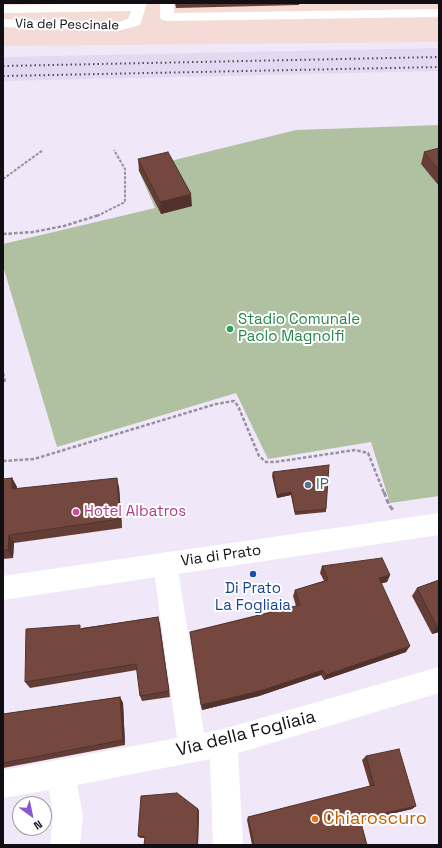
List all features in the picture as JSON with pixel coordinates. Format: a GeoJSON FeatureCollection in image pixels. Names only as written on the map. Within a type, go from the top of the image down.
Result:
{"type":"FeatureCollection","features":[{"type":"Feature","properties":{"kind":"street"},"geometry":{"type":"LineString","coordinates":[[3,9],[129,7],[129,3]]}},
{"type":"Feature","properties":{"kind":"street","name":"Via del Pescinale"},"geometry":{"type":"LineString","coordinates":[[3,23],[118,28],[135,22],[140,3]]}},
{"type":"Feature","properties":{"kind":"street"},"geometry":{"type":"LineString","coordinates":[[167,3],[167,16],[316,9],[439,13]]}},
{"type":"Feature","properties":{"kind":"street","name":"Via di Prato"},"geometry":{"type":"LineString","coordinates":[[3,588],[439,524]]}},
{"type":"Feature","properties":{"kind":"street"},"geometry":{"type":"LineString","coordinates":[[165,564],[192,748]]}},
{"type":"Feature","properties":{"kind":"street","name":"Via della Fogliaia"},"geometry":{"type":"LineString","coordinates":[[3,784],[223,743],[439,680]]}},
{"type":"Feature","properties":{"kind":"street"},"geometry":{"type":"LineString","coordinates":[[223,743],[228,845]]}},
{"type":"Feature","properties":{"kind":"street"},"geometry":{"type":"LineString","coordinates":[[60,773],[68,815],[65,845]]}},
{"type":"Feature","properties":{"kind":"path"},"geometry":{"type":"LineString","coordinates":[[3,179],[43,150]]}},
{"type":"Feature","properties":{"kind":"path"},"geometry":{"type":"LineString","coordinates":[[3,234],[34,232],[64,226],[92,218],[125,202],[125,169],[114,150]]}},
{"type":"Feature","properties":{"kind":"path"},"geometry":{"type":"LineString","coordinates":[[3,373],[5,382],[3,383]]}},
{"type":"Feature","properties":{"kind":"path"},"geometry":{"type":"LineString","coordinates":[[3,461],[34,459],[216,404],[234,401],[238,406],[260,456],[266,462],[275,462],[355,450],[368,453],[389,505],[391,509],[397,512]]}},
{"type":"Feature","properties":{"kind":"shaded area"},"geometry":{"type":"Polygon","coordinates":[[[3,3],[439,3],[439,42],[3,46],[3,3]]]}},
{"type":"Feature","properties":{"kind":"shaded area"},"geometry":{"type":"Polygon","coordinates":[[[439,48],[439,71],[3,81],[3,57],[439,48]]]}},
{"type":"Feature","properties":{"kind":"green space","name":"Stadio Comunale Paolo Magnolfi"},"geometry":{"type":"Polygon","coordinates":[[[439,125],[439,496],[390,503],[371,442],[268,459],[236,393],[57,447],[3,266],[3,244],[155,208],[138,169],[296,130],[439,125]]]}},
{"type":"Feature","properties":{"kind":"building"},"geometry":{"type":"Polygon","coordinates":[[[439,148],[439,170],[424,152],[439,148]]]}},
{"type":"Feature","properties":{"kind":"building"},"geometry":{"type":"Polygon","coordinates":[[[168,152],[191,194],[160,202],[138,159],[168,152]]]}},
{"type":"Feature","properties":{"kind":"building"},"geometry":{"type":"Polygon","coordinates":[[[329,465],[326,509],[295,512],[291,492],[277,495],[273,472],[329,465]]]}},
{"type":"Feature","properties":{"kind":"building"},"geometry":{"type":"Polygon","coordinates":[[[12,478],[12,489],[117,478],[120,519],[9,535],[8,550],[3,550],[3,479],[12,478]]]}},
{"type":"Feature","properties":{"kind":"building"},"geometry":{"type":"Polygon","coordinates":[[[382,558],[390,575],[379,578],[410,646],[326,675],[323,670],[260,691],[201,705],[190,632],[300,605],[295,590],[328,580],[322,566],[382,558]]]}},
{"type":"Feature","properties":{"kind":"building"},"geometry":{"type":"Polygon","coordinates":[[[439,580],[439,627],[437,627],[417,588],[439,580]]]}},
{"type":"Feature","properties":{"kind":"building"},"geometry":{"type":"Polygon","coordinates":[[[158,617],[169,691],[140,696],[136,664],[25,682],[26,629],[80,625],[80,629],[158,617]]]}},
{"type":"Feature","properties":{"kind":"building"},"geometry":{"type":"Polygon","coordinates":[[[120,697],[123,740],[3,763],[3,714],[120,697]]]}},
{"type":"Feature","properties":{"kind":"building"},"geometry":{"type":"Polygon","coordinates":[[[399,749],[416,806],[360,819],[367,845],[254,845],[248,817],[374,785],[366,756],[399,749]]]}},
{"type":"Feature","properties":{"kind":"building"},"geometry":{"type":"Polygon","coordinates":[[[177,793],[198,809],[197,845],[144,845],[145,837],[138,836],[141,796],[177,793]]]}},
{"type":"Feature","properties":{"kind":"railway"},"geometry":{"type":"LineString","coordinates":[[3,66],[439,57]]}},
{"type":"Feature","properties":{"kind":"railway"},"geometry":{"type":"LineString","coordinates":[[3,76],[439,67]]}},
{"type":"Feature","properties":{"kind":"place","name":"Stadio Comunale Paolo Magnolfi"},"geometry":{"type":"Point","coordinates":[230,329]}},
{"type":"Feature","properties":{"kind":"place","name":"IP"},"geometry":{"type":"Point","coordinates":[308,485]}},
{"type":"Feature","properties":{"kind":"place","name":"Hotel Albatros"},"geometry":{"type":"Point","coordinates":[76,512]}},
{"type":"Feature","properties":{"kind":"place","name":"Di Prato La Fogliaia"},"geometry":{"type":"Point","coordinates":[253,574]}},
{"type":"Feature","properties":{"kind":"place","name":"Chiaroscuro"},"geometry":{"type":"Point","coordinates":[315,819]}}]}
